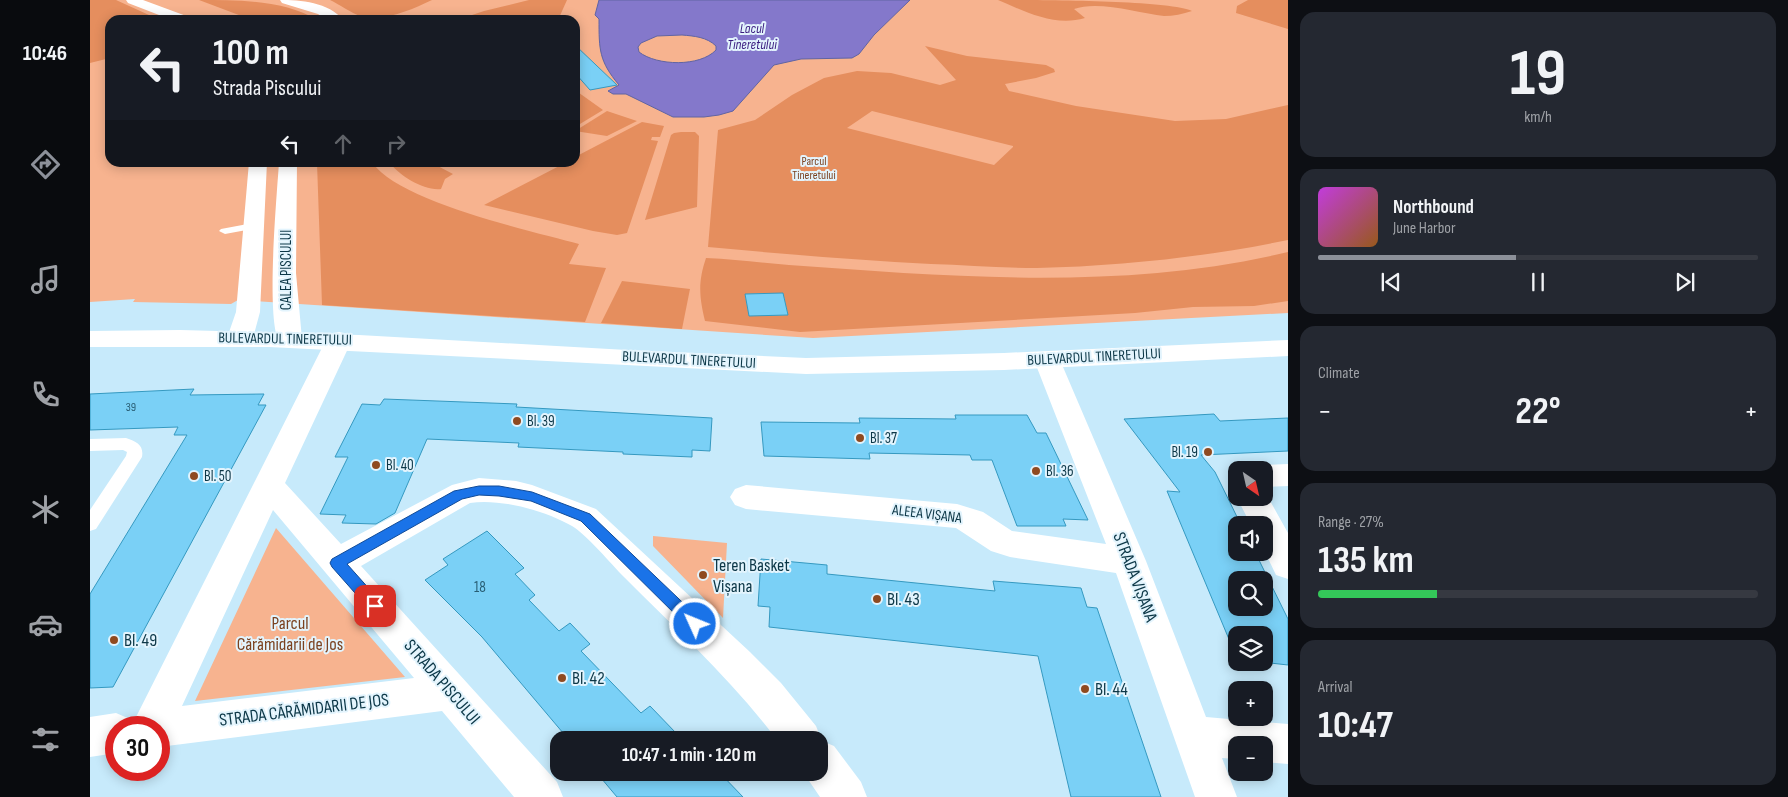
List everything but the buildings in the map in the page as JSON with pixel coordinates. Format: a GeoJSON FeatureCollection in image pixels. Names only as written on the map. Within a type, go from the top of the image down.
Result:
{"type":"FeatureCollection","features":[{"type":"Feature","properties":{"kind":"street"},"geometry":{"type":"LineString","coordinates":[[132,0],[171,15]]}},
{"type":"Feature","properties":{"kind":"street"},"geometry":{"type":"LineString","coordinates":[[286,0],[328,15]]}},
{"type":"Feature","properties":{"kind":"street"},"geometry":{"type":"LineString","coordinates":[[240,338],[248,312],[258,167]]}},
{"type":"Feature","properties":{"kind":"street","name":"CALEA PISCULUI"},"geometry":{"type":"LineString","coordinates":[[288,167],[285,310],[289,339]]}},
{"type":"Feature","properties":{"kind":"street"},"geometry":{"type":"LineString","coordinates":[[254,216],[287,200]]}},
{"type":"Feature","properties":{"kind":"street"},"geometry":{"type":"LineString","coordinates":[[252,250],[285,244]]}},
{"type":"Feature","properties":{"kind":"street","name":"BULEVARDUL TINERETULUI"},"geometry":{"type":"LineString","coordinates":[[90,339],[240,338],[339,340],[689,361],[809,366],[1047,360],[1288,348]]}},
{"type":"Feature","properties":{"kind":"street"},"geometry":{"type":"LineString","coordinates":[[157,716],[339,340]]}},
{"type":"Feature","properties":{"kind":"street","name":"STRADA VIȘANA"},"geometry":{"type":"LineString","coordinates":[[1047,360],[1129,561],[1216,797]]}},
{"type":"Feature","properties":{"kind":"street"},"geometry":{"type":"LineString","coordinates":[[1273,476],[1288,475]]}},
{"type":"Feature","properties":{"kind":"street","name":"STRADA PISCULUI"},"geometry":{"type":"LineString","coordinates":[[268,484],[542,797]]}},
{"type":"Feature","properties":{"kind":"street"},"geometry":{"type":"LineString","coordinates":[[337,563],[463,493],[479,490],[499,491],[516,493],[541,500],[585,518],[736,664],[767,696],[795,731]]}},
{"type":"Feature","properties":{"kind":"street","name":"ALEEA VIȘANA"},"geometry":{"type":"LineString","coordinates":[[746,497],[957,516],[972,520],[996,539],[1010,544],[1129,561]]}},
{"type":"Feature","properties":{"kind":"street"},"geometry":{"type":"LineString","coordinates":[[1256,506],[1288,565]]}},
{"type":"Feature","properties":{"kind":"street","name":"STRADA CĂRĂMIDARII DE JOS"},"geometry":{"type":"LineString","coordinates":[[170,726],[451,692]]}},
{"type":"Feature","properties":{"kind":"street"},"geometry":{"type":"LineString","coordinates":[[90,737],[105,735]]}},
{"type":"Feature","properties":{"kind":"street"},"geometry":{"type":"LineString","coordinates":[[1194,736],[1288,744]]}},
{"type":"Feature","properties":{"kind":"street"},"geometry":{"type":"LineString","coordinates":[[828,773],[846,797]]}},
{"type":"Feature","properties":{"kind":"lane"},"geometry":{"type":"LineString","coordinates":[[225,225],[254,216]]}},
{"type":"Feature","properties":{"kind":"lane"},"geometry":{"type":"LineString","coordinates":[[90,445],[126,444],[135,449],[134,457],[90,524]]}},
{"type":"Feature","properties":{"kind":"green space","name":"Parcul Tineretului"},"geometry":{"type":"Polygon","coordinates":[[[90,0],[1288,0],[1288,313],[813,338],[238,300],[231,304],[133,302],[135,299],[90,302],[90,0]]]}},
{"type":"Feature","properties":{"kind":"green space"},"geometry":{"type":"Polygon","coordinates":[[[90,0],[116,0],[149,15],[105,15],[105,59],[90,63],[90,0]]]}},
{"type":"Feature","properties":{"kind":"green space"},"geometry":{"type":"Polygon","coordinates":[[[199,0],[261,2],[291,8],[308,15],[239,15],[199,0]]]}},
{"type":"Feature","properties":{"kind":"green space"},"geometry":{"type":"Polygon","coordinates":[[[330,0],[432,0],[392,15],[357,15],[330,0]]]}},
{"type":"Feature","properties":{"kind":"green space"},"geometry":{"type":"Polygon","coordinates":[[[529,0],[567,0],[560,15],[472,15],[529,0]]]}},
{"type":"Feature","properties":{"kind":"green space"},"geometry":{"type":"Polygon","coordinates":[[[998,0],[1130,3],[1179,7],[1192,11],[1164,16],[1106,6],[1095,6],[1074,9],[1085,18],[1063,21],[1041,17],[998,0]]]}},
{"type":"Feature","properties":{"kind":"green space"},"geometry":{"type":"Polygon","coordinates":[[[1248,0],[1288,0],[1288,29],[1236,13],[1237,6],[1248,0]]]}},
{"type":"Feature","properties":{"kind":"green space"},"geometry":{"type":"Polygon","coordinates":[[[925,46],[967,56],[1046,65],[1054,69],[1055,72],[1005,84],[1009,91],[1076,106],[1175,121],[1226,119],[1288,105],[1288,240],[1163,260],[1037,268],[875,261],[708,247],[718,130],[755,120],[792,95],[824,78],[857,71],[891,73],[940,85],[956,80],[925,46]],[[872,111],[847,128],[994,165],[1013,146],[872,111]]]}},
{"type":"Feature","properties":{"kind":"green space"},"geometry":{"type":"Polygon","coordinates":[[[580,94],[603,110],[580,124],[580,94]]]}},
{"type":"Feature","properties":{"kind":"green space"},"geometry":{"type":"Polygon","coordinates":[[[607,111],[637,121],[607,136],[580,132],[580,128],[607,111]]]}},
{"type":"Feature","properties":{"kind":"green space"},"geometry":{"type":"Polygon","coordinates":[[[642,122],[664,126],[660,137],[652,137],[651,140],[658,141],[627,233],[617,235],[593,231],[484,205],[557,167],[580,167],[580,154],[642,122]]]}},
{"type":"Feature","properties":{"kind":"green space"},"geometry":{"type":"Polygon","coordinates":[[[681,132],[695,132],[699,136],[697,207],[645,220],[671,135],[681,132]]]}},
{"type":"Feature","properties":{"kind":"green space"},"geometry":{"type":"Polygon","coordinates":[[[317,167],[377,167],[387,177],[409,190],[437,202],[500,223],[579,244],[569,264],[606,268],[585,322],[322,305],[317,167]]]}},
{"type":"Feature","properties":{"kind":"green space"},"geometry":{"type":"Polygon","coordinates":[[[440,167],[453,174],[445,179],[441,189],[434,189],[413,182],[394,168],[440,167]]]}},
{"type":"Feature","properties":{"kind":"green space"},"geometry":{"type":"Polygon","coordinates":[[[1288,252],[1288,301],[1254,306],[1193,307],[1135,313],[800,332],[705,321],[701,296],[702,274],[706,258],[914,274],[1039,278],[1164,272],[1226,264],[1288,252]],[[783,293],[745,294],[749,316],[788,315],[783,293]]]}},
{"type":"Feature","properties":{"kind":"green space"},"geometry":{"type":"Polygon","coordinates":[[[622,281],[690,289],[682,329],[601,323],[622,281]]]}},
{"type":"Feature","properties":{"kind":"green space","name":"Parcul Cărămidarii de Jos"},"geometry":{"type":"Polygon","coordinates":[[[276,528],[405,677],[195,701],[276,528]]]}},
{"type":"Feature","properties":{"kind":"green space","name":"Teren Basket Vișana"},"geometry":{"type":"Polygon","coordinates":[[[653,536],[727,543],[723,618],[653,546],[653,536]]]}},
{"type":"Feature","properties":{"kind":"water","name":"Lacul Tineretului"},"geometry":{"type":"Polygon","coordinates":[[[599,0],[910,0],[874,35],[859,54],[852,58],[801,59],[774,65],[733,111],[704,117],[673,117],[626,94],[613,94],[608,91],[619,85],[607,69],[601,55],[599,19],[595,15],[599,0]],[[682,35],[657,36],[641,43],[638,47],[639,52],[656,60],[678,63],[709,56],[716,50],[716,46],[709,41],[682,35]]]}},
{"type":"Feature","properties":{"kind":"place","name":"Bl. 39"},"geometry":{"type":"Point","coordinates":[517,421]}},
{"type":"Feature","properties":{"kind":"place","name":"Bl. 37"},"geometry":{"type":"Point","coordinates":[860,438]}},
{"type":"Feature","properties":{"kind":"place","name":"Bl. 19"},"geometry":{"type":"Point","coordinates":[1208,452]}},
{"type":"Feature","properties":{"kind":"place","name":"Bl. 40"},"geometry":{"type":"Point","coordinates":[376,465]}},
{"type":"Feature","properties":{"kind":"place","name":"Bl. 36"},"geometry":{"type":"Point","coordinates":[1036,471]}},
{"type":"Feature","properties":{"kind":"place","name":"Bl. 50"},"geometry":{"type":"Point","coordinates":[194,476]}},
{"type":"Feature","properties":{"kind":"place","name":"Teren Basket Vișana"},"geometry":{"type":"Point","coordinates":[703,575]}},
{"type":"Feature","properties":{"kind":"place","name":"Bl. 43"},"geometry":{"type":"Point","coordinates":[877,599]}},
{"type":"Feature","properties":{"kind":"place","name":"Bl. 49"},"geometry":{"type":"Point","coordinates":[114,640]}},
{"type":"Feature","properties":{"kind":"place","name":"Bl. 42"},"geometry":{"type":"Point","coordinates":[562,678]}},
{"type":"Feature","properties":{"kind":"place","name":"Bl. 44"},"geometry":{"type":"Point","coordinates":[1085,689]}},
{"type":"Feature","properties":{"kind":"route"},"geometry":{"type":"LineString","coordinates":[[375,606],[337,563],[458,495],[479,490],[499,491],[532,497],[585,518],[695,624]]}}]}
